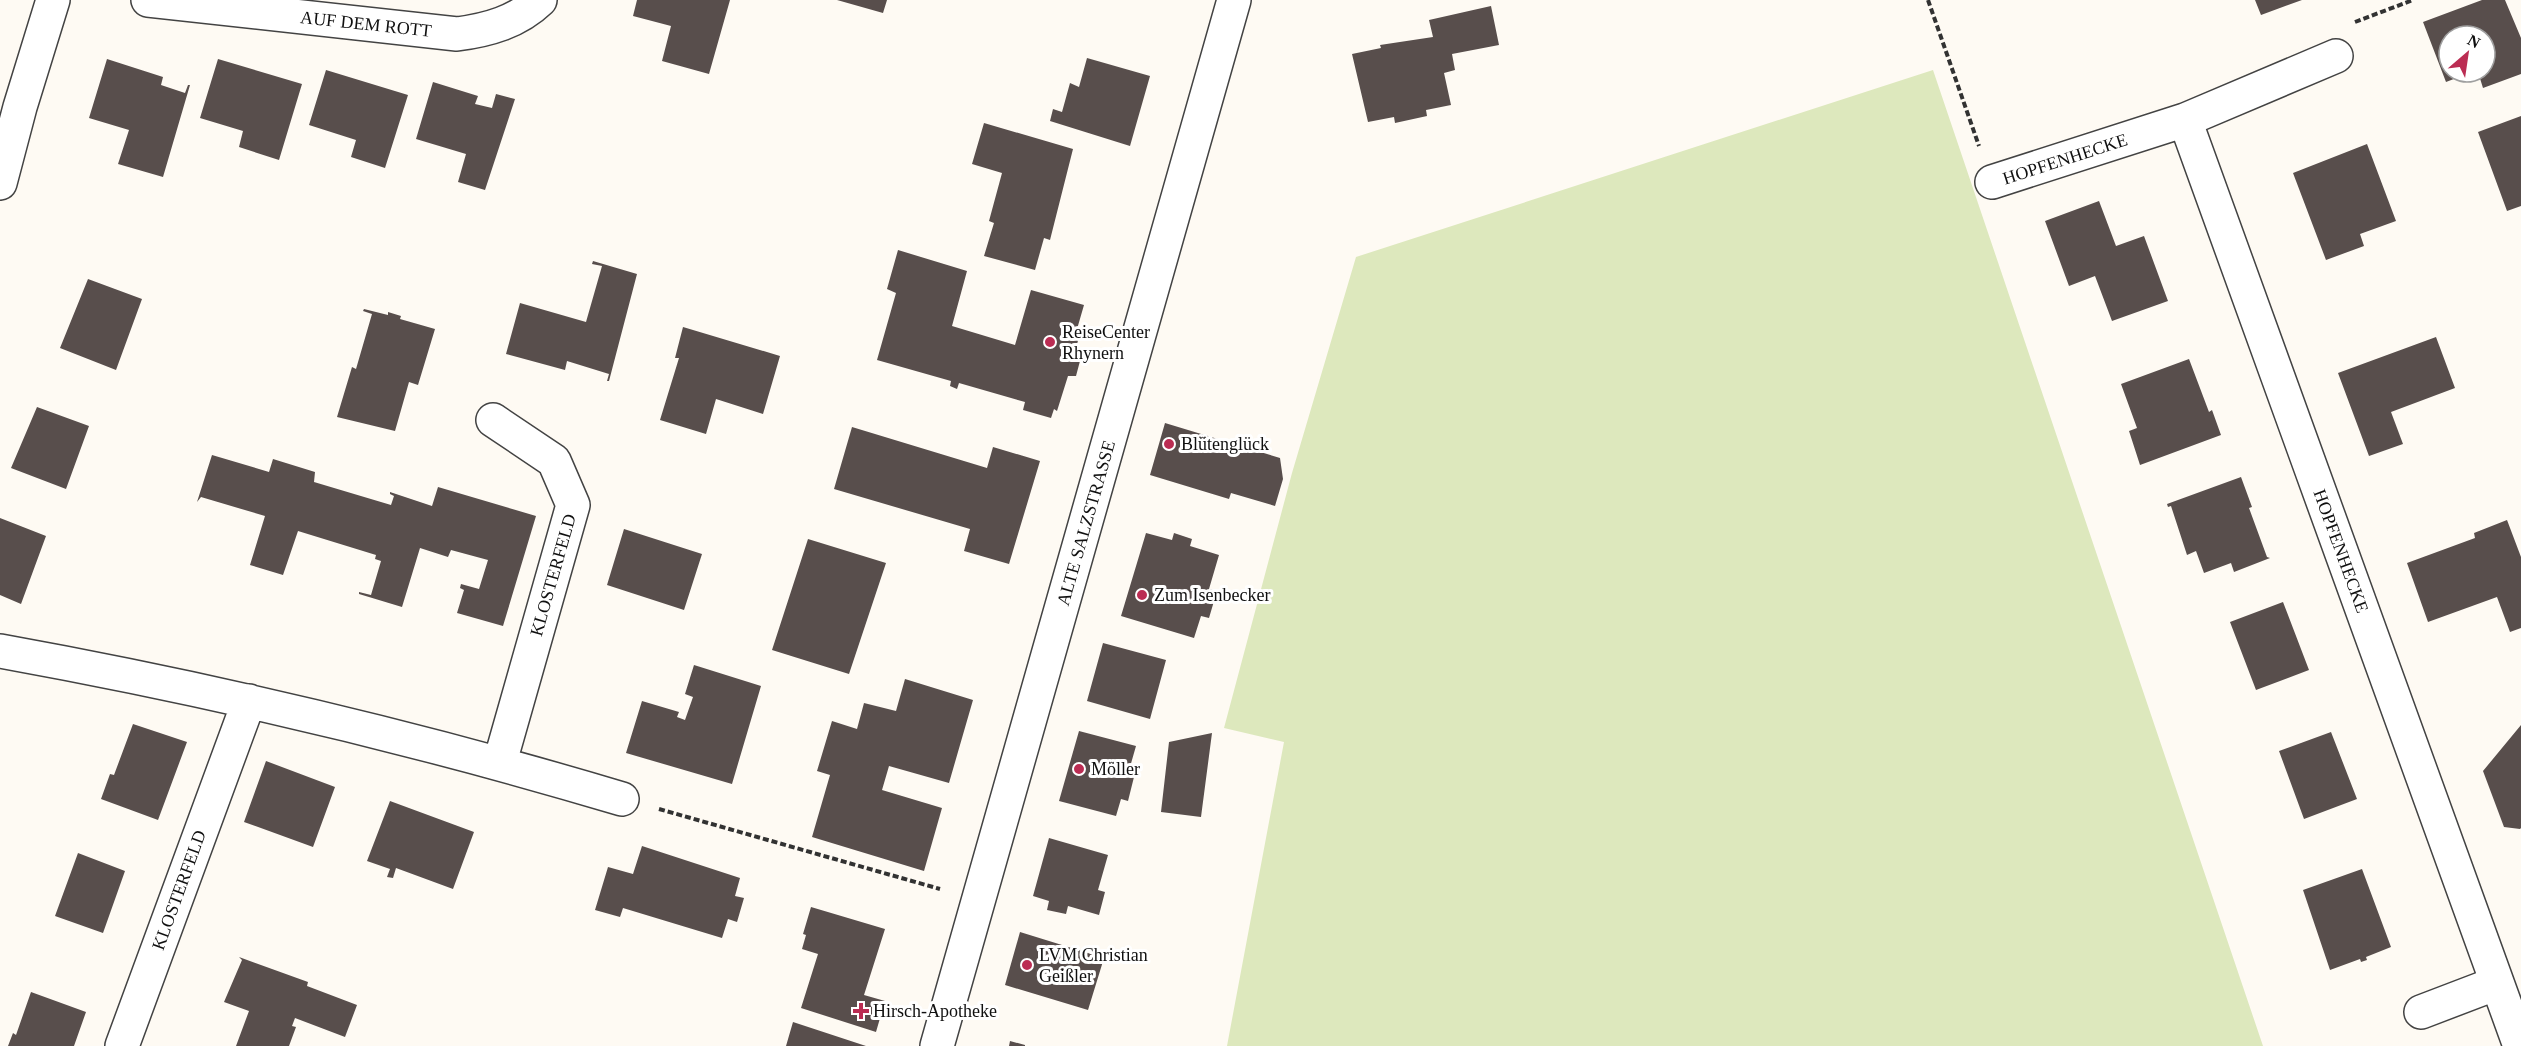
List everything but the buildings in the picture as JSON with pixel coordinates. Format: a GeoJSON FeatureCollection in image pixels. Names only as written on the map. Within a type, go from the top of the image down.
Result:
{"type":"FeatureCollection","features":[{"type":"Feature","properties":{"kind":"street"},"geometry":{"type":"LineString","coordinates":[[0,183],[53,0]]}},
{"type":"Feature","properties":{"kind":"street","name":"AUF DEM ROTT"},"geometry":{"type":"LineString","coordinates":[[148,0],[457,34],[500,25],[520,16],[540,0]]}},
{"type":"Feature","properties":{"kind":"street","name":"ALTE SALZSTRASSE"},"geometry":{"type":"LineString","coordinates":[[937,1046],[1234,0]]}},
{"type":"Feature","properties":{"kind":"street","name":"HOPFENHECKE"},"geometry":{"type":"LineString","coordinates":[[1992,182],[2185,120],[2336,56]]}},
{"type":"Feature","properties":{"kind":"street","name":"HOPFENHECKE"},"geometry":{"type":"LineString","coordinates":[[2185,120],[2520,1046]]}},
{"type":"Feature","properties":{"kind":"street","name":"KLOSTERFELD"},"geometry":{"type":"LineString","coordinates":[[493,420],[554,461],[573,505],[500,762]]}},
{"type":"Feature","properties":{"kind":"street"},"geometry":{"type":"LineString","coordinates":[[0,651],[249,701],[500,762],[622,799]]}},
{"type":"Feature","properties":{"kind":"street","name":"KLOSTERFELD"},"geometry":{"type":"LineString","coordinates":[[122,1046],[249,701]]}},
{"type":"Feature","properties":{"kind":"street"},"geometry":{"type":"LineString","coordinates":[[2421,1012],[2497,983]]}},
{"type":"Feature","properties":{"kind":"path","name":"HOPFENHECKE"},"geometry":{"type":"LineString","coordinates":[[1928,0],[1992,182]]}},
{"type":"Feature","properties":{"kind":"path"},"geometry":{"type":"LineString","coordinates":[[2336,56],[2351,24],[2413,0]]}},
{"type":"Feature","properties":{"kind":"path"},"geometry":{"type":"LineString","coordinates":[[622,799],[979,900]]}},
{"type":"Feature","properties":{"kind":"green space"},"geometry":{"type":"Polygon","coordinates":[[[1933,70],[2263,1046],[1227,1046],[1284,742],[1224,728],[1292,473],[1356,257],[1933,70]]]}},
{"type":"Feature","properties":{"kind":"place","name":"ReiseCenter Rhynern"},"geometry":{"type":"Point","coordinates":[1050,342]}},
{"type":"Feature","properties":{"kind":"place","name":"Blütenglück"},"geometry":{"type":"Point","coordinates":[1169,444]}},
{"type":"Feature","properties":{"kind":"place","name":"Zum Isenbecker"},"geometry":{"type":"Point","coordinates":[1142,595]}},
{"type":"Feature","properties":{"kind":"place","name":"Möller"},"geometry":{"type":"Point","coordinates":[1079,769]}},
{"type":"Feature","properties":{"kind":"place","name":"LVM Christian Geißler"},"geometry":{"type":"Point","coordinates":[1027,965]}},
{"type":"Feature","properties":{"kind":"place","name":"Hirsch-Apotheke"},"geometry":{"type":"Point","coordinates":[861,1011]}}]}
